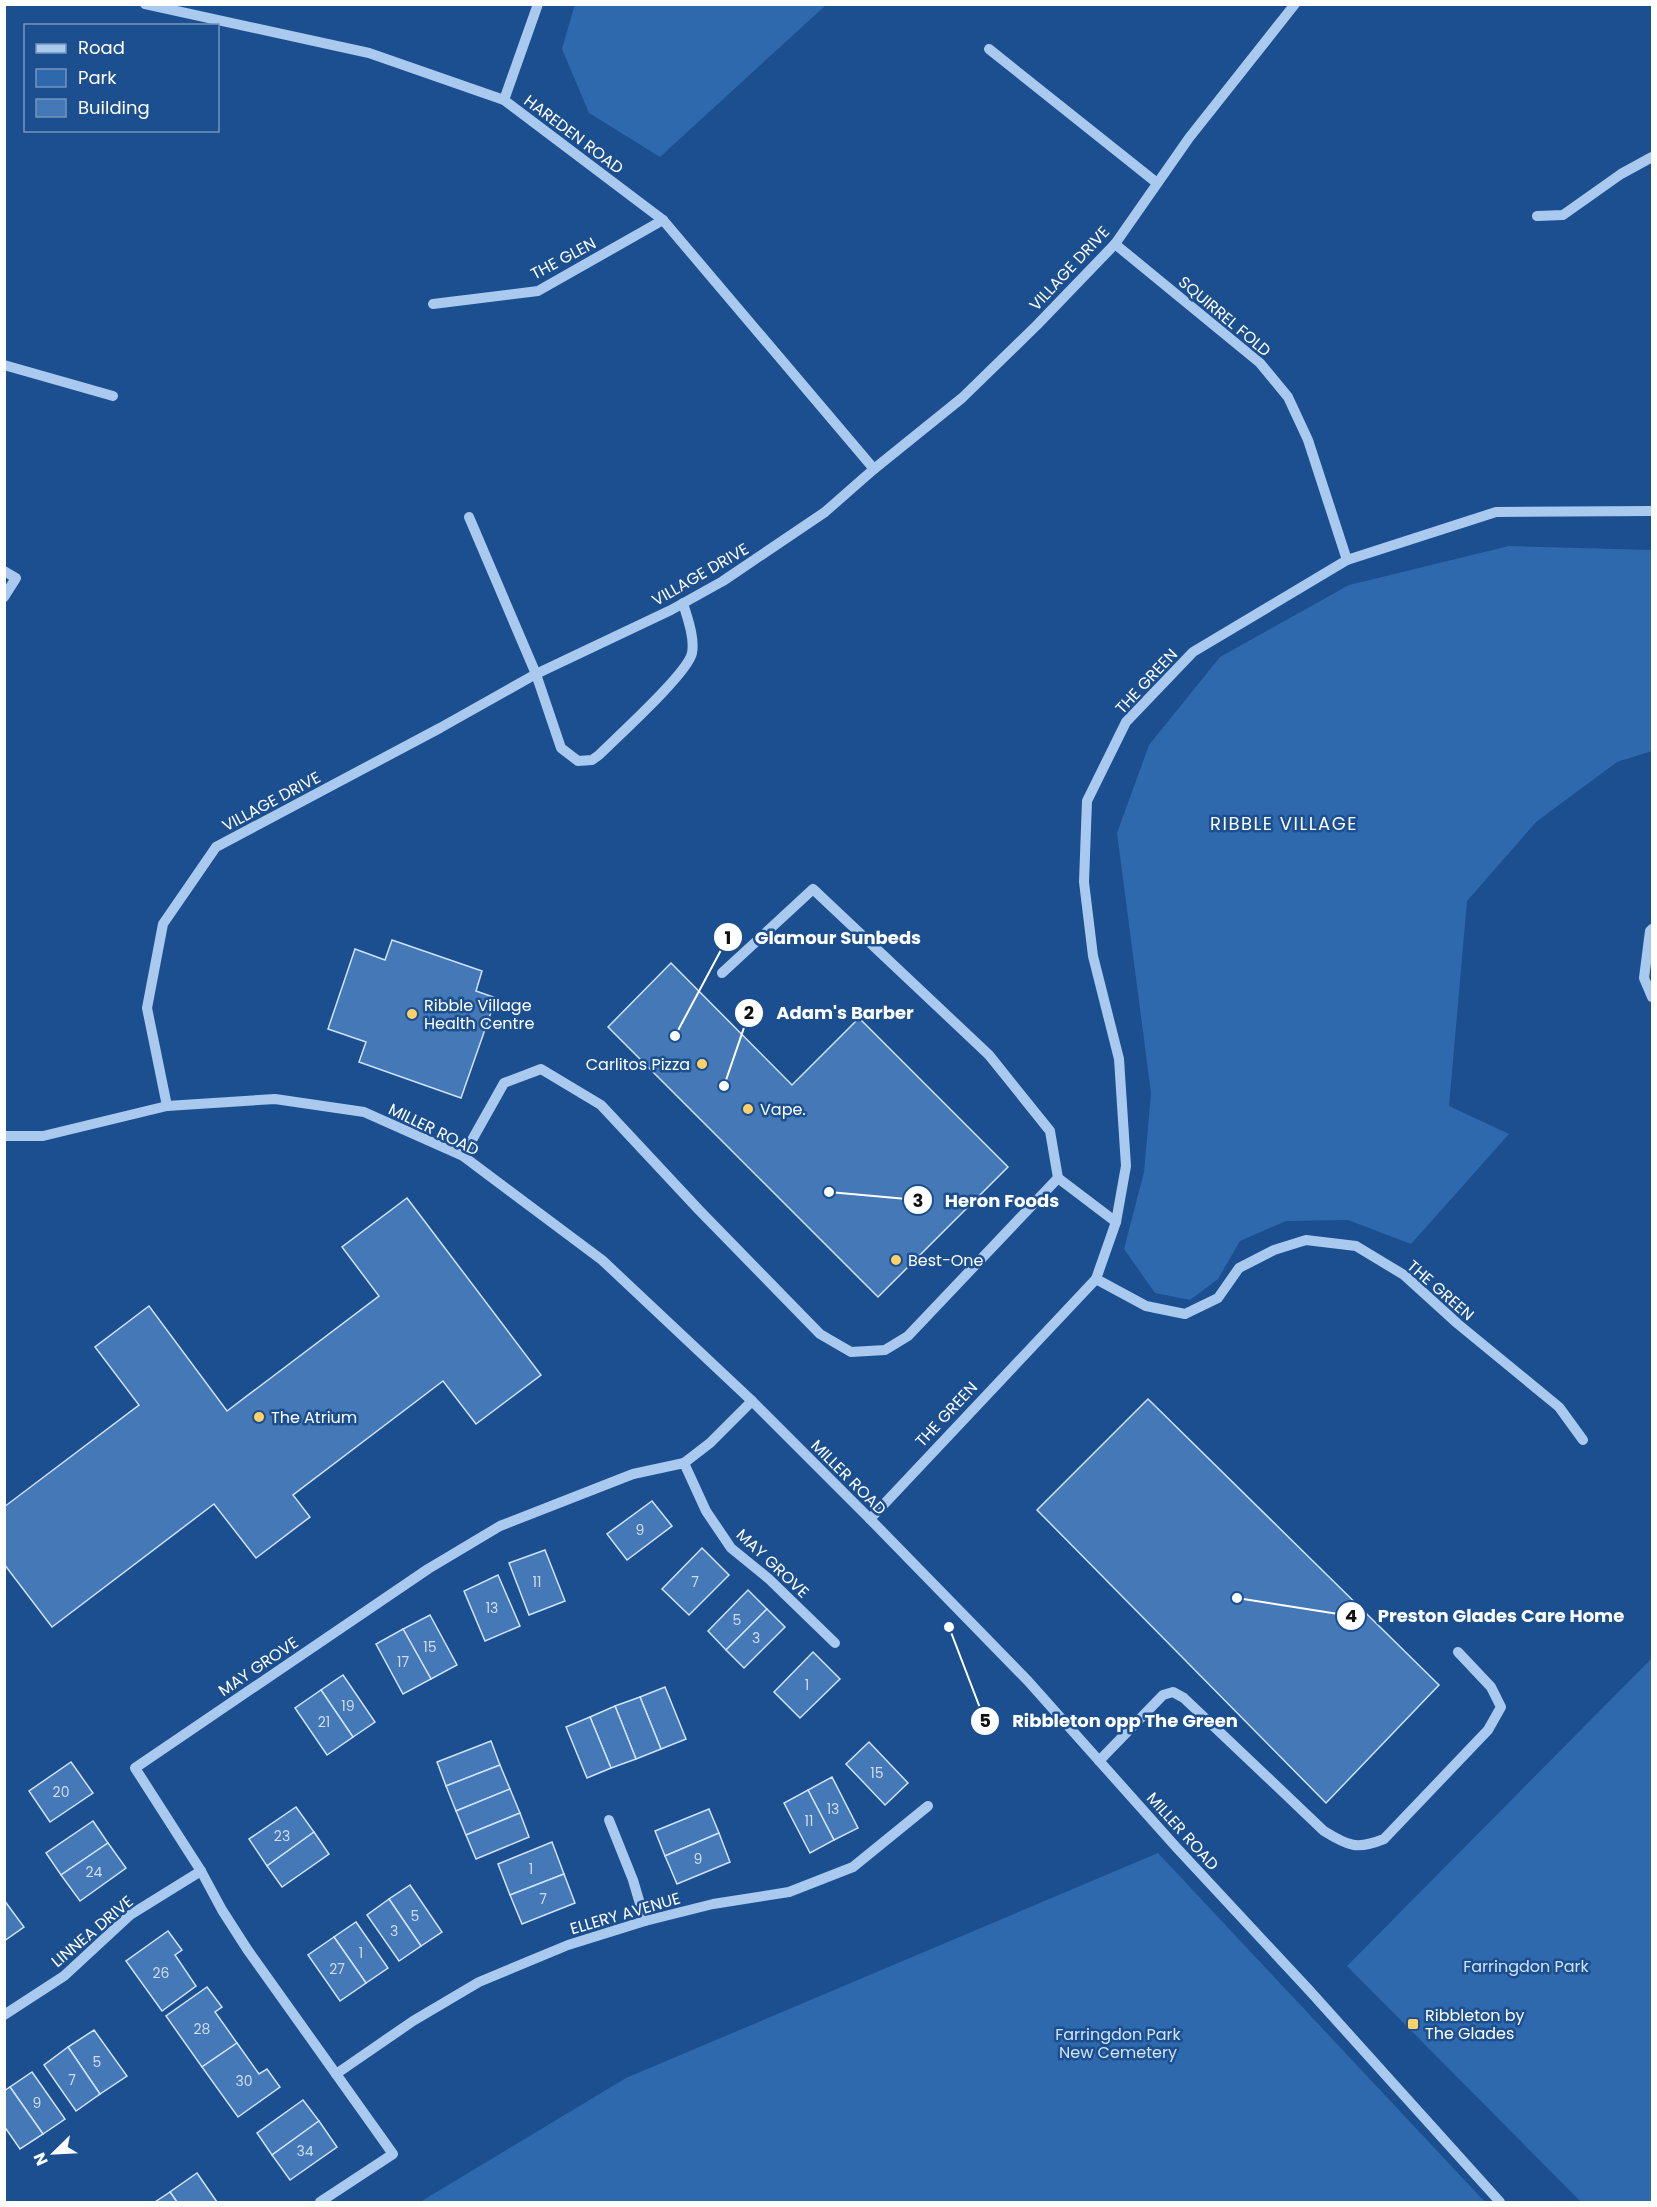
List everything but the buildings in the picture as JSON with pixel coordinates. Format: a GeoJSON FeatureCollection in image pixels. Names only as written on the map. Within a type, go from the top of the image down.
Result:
{"type":"FeatureCollection","features":[{"type":"Feature","properties":{"kind":"street","name":"HAREDEN ROAD"},"geometry":{"type":"LineString","coordinates":[[145,4],[369,53],[504,100],[663,220],[874,469]]}},
{"type":"Feature","properties":{"kind":"street"},"geometry":{"type":"LineString","coordinates":[[504,100],[538,4]]}},
{"type":"Feature","properties":{"kind":"street","name":"VILLAGE DRIVE"},"geometry":{"type":"LineString","coordinates":[[167,1106],[147,1008],[149,997],[163,924],[216,847],[440,728],[536,674],[683,603],[723,581],[825,512],[962,398],[1115,244],[1189,138],[1295,4]]}},
{"type":"Feature","properties":{"kind":"street"},"geometry":{"type":"LineString","coordinates":[[989,49],[1157,183]]}},
{"type":"Feature","properties":{"kind":"street"},"geometry":{"type":"LineString","coordinates":[[1537,216],[1563,215],[1621,174],[1653,157]]}},
{"type":"Feature","properties":{"kind":"street","name":"THE GLEN"},"geometry":{"type":"LineString","coordinates":[[433,304],[538,291],[663,220]]}},
{"type":"Feature","properties":{"kind":"street","name":"SQUIRREL FOLD"},"geometry":{"type":"LineString","coordinates":[[1115,244],[1260,363],[1288,397],[1308,440],[1347,560]]}},
{"type":"Feature","properties":{"kind":"street"},"geometry":{"type":"LineString","coordinates":[[4,365],[114,396]]}},
{"type":"Feature","properties":{"kind":"street","name":"THE GREEN"},"geometry":{"type":"LineString","coordinates":[[870,1519],[1096,1279],[1116,1222],[1126,1166],[1119,1059],[1093,956],[1084,882],[1087,801],[1126,722],[1193,652],[1347,560],[1496,512],[1653,511]]}},
{"type":"Feature","properties":{"kind":"street"},"geometry":{"type":"LineString","coordinates":[[469,518],[536,674],[561,748],[578,761],[592,760],[682,672],[692,652],[683,603]]}},
{"type":"Feature","properties":{"kind":"street"},"geometry":{"type":"LineString","coordinates":[[4,571],[16,578],[4,597]]}},
{"type":"Feature","properties":{"kind":"street"},"geometry":{"type":"LineString","coordinates":[[722,973],[813,889],[989,1055],[1050,1131],[1058,1178],[1116,1222]]}},
{"type":"Feature","properties":{"kind":"street"},"geometry":{"type":"LineString","coordinates":[[1653,929],[1650,931],[1644,978],[1653,997]]}},
{"type":"Feature","properties":{"kind":"street"},"geometry":{"type":"LineString","coordinates":[[463,1156],[504,1083],[541,1069],[602,1105],[699,1210],[820,1334],[851,1352],[885,1350],[908,1336],[1058,1178]]}},
{"type":"Feature","properties":{"kind":"street","name":"MILLER ROAD"},"geometry":{"type":"LineString","coordinates":[[4,1136],[43,1136],[167,1106],[275,1099],[364,1112],[463,1156],[602,1260],[752,1401],[870,1519],[1028,1681],[1500,2202]]}},
{"type":"Feature","properties":{"kind":"street","name":"THE GREEN"},"geometry":{"type":"LineString","coordinates":[[1096,1279],[1146,1306],[1185,1314],[1218,1298],[1239,1268],[1274,1250],[1306,1240],[1356,1246],[1404,1275],[1458,1324],[1559,1407],[1583,1440]]}},
{"type":"Feature","properties":{"kind":"street"},"geometry":{"type":"LineString","coordinates":[[684,1463],[710,1443],[752,1401]]}},
{"type":"Feature","properties":{"kind":"street","name":"MAY GROVE"},"geometry":{"type":"LineString","coordinates":[[320,2202],[393,2154],[246,1949],[201,1871],[135,1768],[428,1569],[500,1526],[633,1474],[684,1463],[706,1511],[731,1548],[769,1579],[835,1643]]}},
{"type":"Feature","properties":{"kind":"street"},"geometry":{"type":"LineString","coordinates":[[1099,1761],[1163,1695],[1173,1692],[1184,1698],[1324,1831],[1354,1846],[1367,1846],[1384,1839],[1488,1730],[1497,1717],[1501,1707],[1491,1687],[1458,1652]]}},
{"type":"Feature","properties":{"kind":"street","name":"ELLERY AVENUE"},"geometry":{"type":"LineString","coordinates":[[336,2074],[413,2021],[479,1982],[568,1945],[713,1904],[789,1892],[853,1867],[928,1806]]}},
{"type":"Feature","properties":{"kind":"street"},"geometry":{"type":"LineString","coordinates":[[609,1820],[633,1880],[645,1922]]}},
{"type":"Feature","properties":{"kind":"street","name":"LINNEA DRIVE"},"geometry":{"type":"LineString","coordinates":[[4,2015],[64,1976],[130,1915],[201,1871]]}},
{"type":"Feature","properties":{"kind":"green space"},"geometry":{"type":"Polygon","coordinates":[[[575,4],[826,5],[660,157],[589,113],[562,49],[575,4]]]}},
{"type":"Feature","properties":{"kind":"green space"},"geometry":{"type":"Polygon","coordinates":[[[1509,546],[1652,550],[1652,751],[1617,762],[1536,822],[1467,901],[1449,1106],[1509,1134],[1411,1244],[1348,1220],[1286,1221],[1240,1241],[1218,1279],[1190,1300],[1155,1293],[1124,1249],[1144,1172],[1151,1093],[1117,833],[1149,745],[1220,657],[1349,585],[1509,546]]]}},
{"type":"Feature","properties":{"kind":"green space","name":"Farringdon Park"},"geometry":{"type":"Polygon","coordinates":[[[1652,1658],[1652,2202],[1581,2202],[1347,1966],[1652,1658]]]}},
{"type":"Feature","properties":{"kind":"green space","name":"Farringdon Park New Cemetery"},"geometry":{"type":"Polygon","coordinates":[[[1158,1853],[1485,2202],[420,2202],[626,2078],[1158,1853]]]}},
{"type":"Feature","properties":{"kind":"place","name":"Ribble Village Health Centre"},"geometry":{"type":"Point","coordinates":[412,1014]}},
{"type":"Feature","properties":{"kind":"place","name":"Glamour Sunbeds"},"geometry":{"type":"Point","coordinates":[675,1036]}},
{"type":"Feature","properties":{"kind":"place","name":"Carlitos Pizza"},"geometry":{"type":"Point","coordinates":[702,1064]}},
{"type":"Feature","properties":{"kind":"place","name":"Adam's Barber"},"geometry":{"type":"Point","coordinates":[724,1086]}},
{"type":"Feature","properties":{"kind":"place","name":"Vape."},"geometry":{"type":"Point","coordinates":[748,1109]}},
{"type":"Feature","properties":{"kind":"place","name":"Heron Foods"},"geometry":{"type":"Point","coordinates":[829,1192]}},
{"type":"Feature","properties":{"kind":"place","name":"Best-One"},"geometry":{"type":"Point","coordinates":[896,1260]}},
{"type":"Feature","properties":{"kind":"place","name":"The Atrium"},"geometry":{"type":"Point","coordinates":[259,1417]}},
{"type":"Feature","properties":{"kind":"place","name":"Preston Glades Care Home"},"geometry":{"type":"Point","coordinates":[1237,1598]}},
{"type":"Feature","properties":{"kind":"place","name":"Ribbleton opp The Green"},"geometry":{"type":"Point","coordinates":[949,1627]}},
{"type":"Feature","properties":{"kind":"place","name":"Ribbleton by The Glades"},"geometry":{"type":"Point","coordinates":[1413,2024]}},
{"type":"Feature","properties":{"kind":"district","name":"RIBBLE VILLAGE"},"geometry":{"type":"Point","coordinates":[1284,824]}}]}
